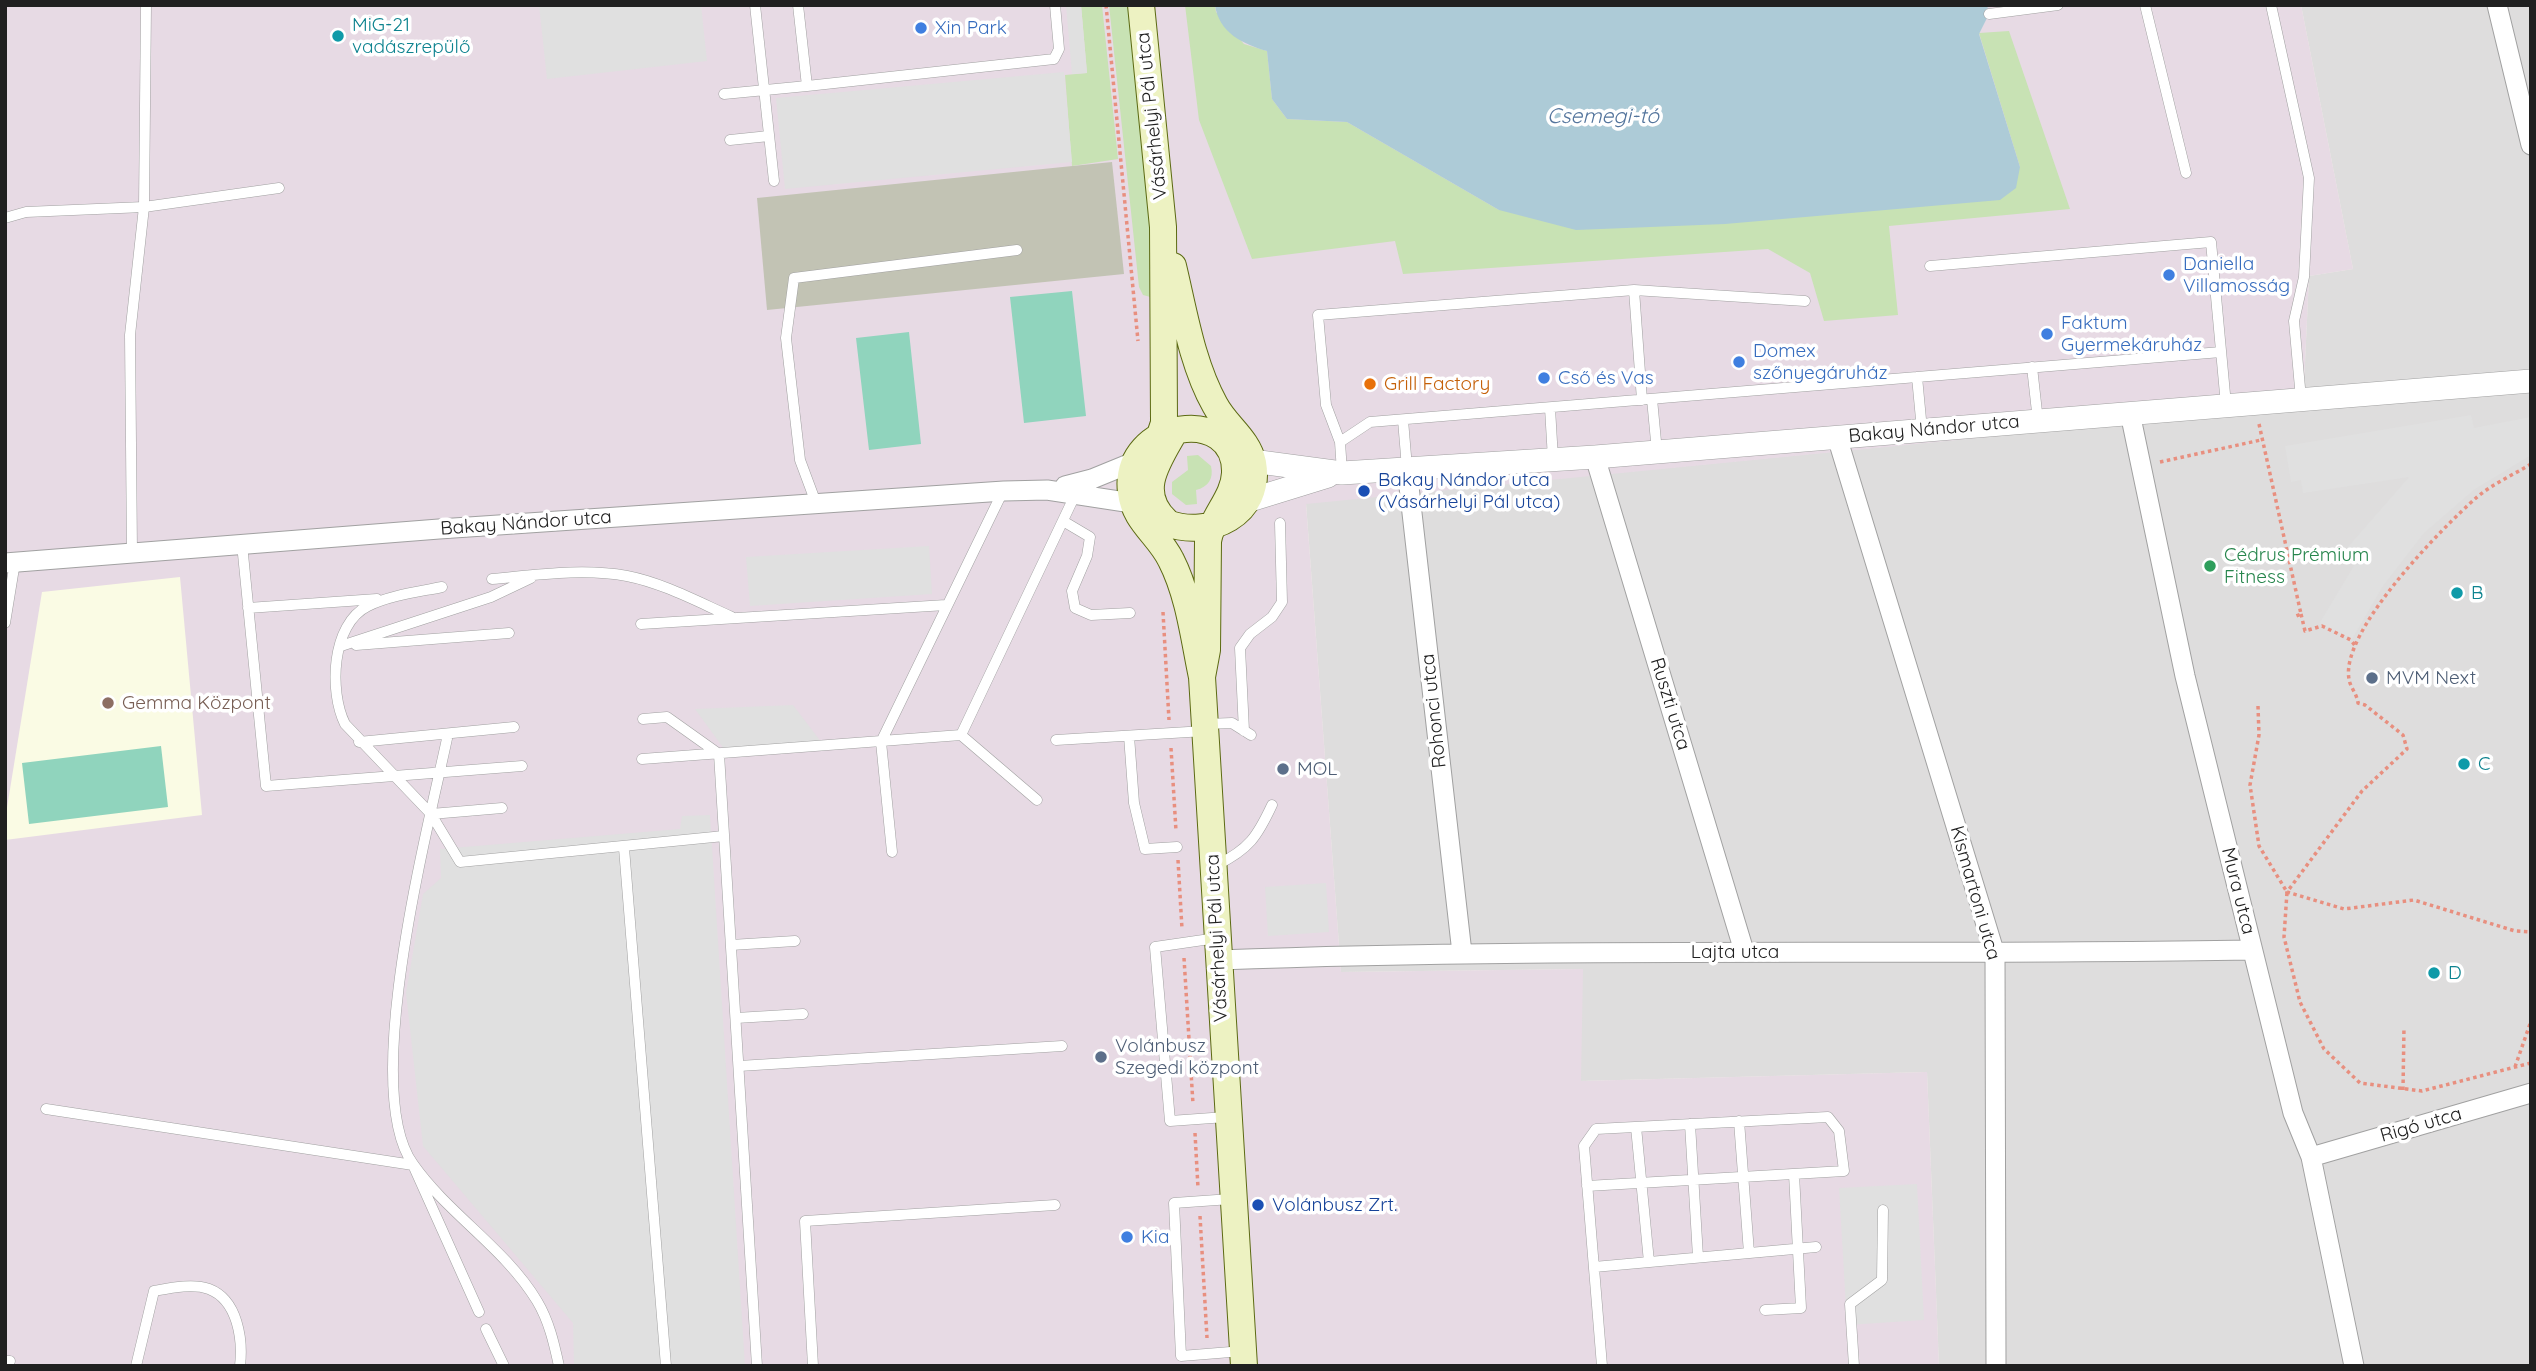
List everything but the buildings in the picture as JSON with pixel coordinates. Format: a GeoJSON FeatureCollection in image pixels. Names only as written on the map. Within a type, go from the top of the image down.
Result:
{"type":"FeatureCollection","features":[{"type":"Feature","properties":{"kind":"main road","name":"Vásárhelyi Pál utca"},"geometry":{"type":"LineString","coordinates":[[1140,5],[1163,227],[1195,355],[1215,405],[1239,435],[1233,449],[1235,475],[1217,525],[1218,642],[1202,677]]}},
{"type":"Feature","properties":{"kind":"main road","name":"Vásárhelyi Pál utca"},"geometry":{"type":"LineString","coordinates":[[1163,227],[1151,346],[1168,433],[1149,490],[1151,511],[1142,521],[1171,560],[1175,606],[1202,677],[1244,1358]]}},
{"type":"Feature","properties":{"kind":"main road","name":"Vásárhelyi Pál utca"},"geometry":{"type":"LineString","coordinates":[[1195,355],[1197,394],[1233,449],[1252,485],[1247,501]]}},
{"type":"Feature","properties":{"kind":"main road"},"geometry":{"type":"LineString","coordinates":[[1136,461],[1146,446],[1168,433],[1200,430],[1233,449]]}},
{"type":"Feature","properties":{"kind":"main road","name":"Vásárhelyi Pál utca"},"geometry":{"type":"LineString","coordinates":[[1136,461],[1130,481],[1184,557],[1175,606]]}},
{"type":"Feature","properties":{"kind":"main road"},"geometry":{"type":"LineString","coordinates":[[1151,511],[1193,529],[1217,525],[1247,501]]}},
{"type":"Feature","properties":{"kind":"street"},"geometry":{"type":"LineString","coordinates":[[2497,5],[2531,145]]}},
{"type":"Feature","properties":{"kind":"street","name":"Bakay Nándor utca"},"geometry":{"type":"LineString","coordinates":[[1247,501],[1275,490],[1340,473],[1595,457],[2531,381]]}},
{"type":"Feature","properties":{"kind":"street","name":"Mura utca"},"geometry":{"type":"LineString","coordinates":[[2130,413],[2185,676],[2292,1113],[2311,1157],[2354,1366]]}},
{"type":"Feature","properties":{"kind":"street","name":"Kismartoni utca"},"geometry":{"type":"LineString","coordinates":[[1837,438],[1995,954],[1996,1366]]}},
{"type":"Feature","properties":{"kind":"street","name":"Bakay Nándor utca"},"geometry":{"type":"LineString","coordinates":[[1233,449],[1340,473]]}},
{"type":"Feature","properties":{"kind":"street","name":"Ruszti utca"},"geometry":{"type":"LineString","coordinates":[[1595,457],[1744,951]]}},
{"type":"Feature","properties":{"kind":"street","name":"Bakay Nándor utca"},"geometry":{"type":"LineString","coordinates":[[10,563],[242,544],[1046,489],[1092,480],[1136,461]]}},
{"type":"Feature","properties":{"kind":"street","name":"Rohonci utca"},"geometry":{"type":"LineString","coordinates":[[1407,469],[1462,953]]}},
{"type":"Feature","properties":{"kind":"street","name":"Bakay Nándor utca"},"geometry":{"type":"LineString","coordinates":[[1046,489],[1076,492],[1151,511]]}},
{"type":"Feature","properties":{"kind":"street","name":"Lajta utca"},"geometry":{"type":"LineString","coordinates":[[1218,949],[1462,953],[1744,951],[1995,954],[2252,950]]}},
{"type":"Feature","properties":{"kind":"street","name":"Rigó utca"},"geometry":{"type":"LineString","coordinates":[[2311,1157],[2530,1099]]}},
{"type":"Feature","properties":{"kind":"lane"},"geometry":{"type":"LineString","coordinates":[[132,553],[130,335],[144,207],[146,5]]}},
{"type":"Feature","properties":{"kind":"lane"},"geometry":{"type":"LineString","coordinates":[[755,5],[774,181]]}},
{"type":"Feature","properties":{"kind":"lane"},"geometry":{"type":"LineString","coordinates":[[798,5],[807,86]]}},
{"type":"Feature","properties":{"kind":"lane"},"geometry":{"type":"LineString","coordinates":[[724,93],[1054,59],[1059,49],[1055,5]]}},
{"type":"Feature","properties":{"kind":"lane"},"geometry":{"type":"LineString","coordinates":[[1989,14],[2058,5]]}},
{"type":"Feature","properties":{"kind":"lane"},"geometry":{"type":"LineString","coordinates":[[2145,5],[2186,173]]}},
{"type":"Feature","properties":{"kind":"lane"},"geometry":{"type":"LineString","coordinates":[[2271,5],[2309,178],[2304,277],[2294,320],[2301,400]]}},
{"type":"Feature","properties":{"kind":"lane"},"geometry":{"type":"LineString","coordinates":[[730,140],[769,136]]}},
{"type":"Feature","properties":{"kind":"lane"},"geometry":{"type":"LineString","coordinates":[[5,218],[26,212],[144,207],[279,188]]}},
{"type":"Feature","properties":{"kind":"lane"},"geometry":{"type":"LineString","coordinates":[[1930,266],[2211,242],[2226,405]]}},
{"type":"Feature","properties":{"kind":"lane"},"geometry":{"type":"LineString","coordinates":[[816,503],[800,460],[786,338],[794,278],[1017,250]]}},
{"type":"Feature","properties":{"kind":"lane"},"geometry":{"type":"LineString","coordinates":[[1633,290],[1647,399],[1657,452]]}},
{"type":"Feature","properties":{"kind":"lane"},"geometry":{"type":"LineString","coordinates":[[1340,473],[1340,442],[1326,405],[1318,315],[1633,290],[1805,301]]}},
{"type":"Feature","properties":{"kind":"lane"},"geometry":{"type":"LineString","coordinates":[[1340,442],[1370,422],[2221,352]]}},
{"type":"Feature","properties":{"kind":"lane"},"geometry":{"type":"LineString","coordinates":[[2032,367],[2038,421]]}},
{"type":"Feature","properties":{"kind":"lane"},"geometry":{"type":"LineString","coordinates":[[1917,377],[1922,430]]}},
{"type":"Feature","properties":{"kind":"lane"},"geometry":{"type":"LineString","coordinates":[[1550,408],[1553,460]]}},
{"type":"Feature","properties":{"kind":"lane"},"geometry":{"type":"LineString","coordinates":[[1404,419],[1407,469]]}},
{"type":"Feature","properties":{"kind":"lane"},"geometry":{"type":"LineString","coordinates":[[892,852],[881,742],[1004,491]]}},
{"type":"Feature","properties":{"kind":"lane"},"geometry":{"type":"LineString","coordinates":[[961,735],[1076,492]]}},
{"type":"Feature","properties":{"kind":"lane"},"geometry":{"type":"LineString","coordinates":[[1063,521],[1090,537],[1087,556],[1072,591],[1075,608],[1091,615],[1130,613]]}},
{"type":"Feature","properties":{"kind":"lane"},"geometry":{"type":"LineString","coordinates":[[1056,740],[1170,733],[1232,723],[1247,733],[1240,648],[1250,634],[1272,617],[1282,602],[1280,523]]}},
{"type":"Feature","properties":{"kind":"lane"},"geometry":{"type":"LineString","coordinates":[[242,544],[266,786],[522,766]]}},
{"type":"Feature","properties":{"kind":"lane"},"geometry":{"type":"LineString","coordinates":[[5,624],[10,563]]}},
{"type":"Feature","properties":{"kind":"lane"},"geometry":{"type":"LineString","coordinates":[[492,579],[575,572],[626,576],[673,591],[735,618]]}},
{"type":"Feature","properties":{"kind":"lane"},"geometry":{"type":"LineString","coordinates":[[341,646],[491,597],[536,575]]}},
{"type":"Feature","properties":{"kind":"lane"},"geometry":{"type":"LineString","coordinates":[[248,608],[392,597],[442,587]]}},
{"type":"Feature","properties":{"kind":"lane"},"geometry":{"type":"LineString","coordinates":[[392,597],[356,614],[348,625],[334,671],[337,708],[359,742],[431,814],[460,862],[624,848],[724,836]]}},
{"type":"Feature","properties":{"kind":"lane"},"geometry":{"type":"LineString","coordinates":[[641,624],[946,605]]}},
{"type":"Feature","properties":{"kind":"lane"},"geometry":{"type":"LineString","coordinates":[[341,646],[509,633]]}},
{"type":"Feature","properties":{"kind":"lane"},"geometry":{"type":"LineString","coordinates":[[643,719],[667,717],[719,754]]}},
{"type":"Feature","properties":{"kind":"lane"},"geometry":{"type":"LineString","coordinates":[[359,742],[514,727]]}},
{"type":"Feature","properties":{"kind":"lane"},"geometry":{"type":"LineString","coordinates":[[448,734],[398,981],[392,1104],[396,1126],[479,1312]]}},
{"type":"Feature","properties":{"kind":"lane"},"geometry":{"type":"LineString","coordinates":[[642,759],[961,735],[1037,800]]}},
{"type":"Feature","properties":{"kind":"lane"},"geometry":{"type":"LineString","coordinates":[[1129,736],[1134,803],[1145,849],[1177,847]]}},
{"type":"Feature","properties":{"kind":"lane"},"geometry":{"type":"LineString","coordinates":[[719,754],[757,1366]]}},
{"type":"Feature","properties":{"kind":"lane"},"geometry":{"type":"LineString","coordinates":[[1213,867],[1238,855],[1257,837],[1272,805]]}},
{"type":"Feature","properties":{"kind":"lane"},"geometry":{"type":"LineString","coordinates":[[431,814],[502,808]]}},
{"type":"Feature","properties":{"kind":"lane"},"geometry":{"type":"LineString","coordinates":[[624,848],[666,1366]]}},
{"type":"Feature","properties":{"kind":"lane"},"geometry":{"type":"LineString","coordinates":[[731,945],[795,940]]}},
{"type":"Feature","properties":{"kind":"lane"},"geometry":{"type":"LineString","coordinates":[[1218,949],[1183,943],[1155,947],[1170,1121],[1228,1116]]}},
{"type":"Feature","properties":{"kind":"lane"},"geometry":{"type":"LineString","coordinates":[[736,1018],[803,1014]]}},
{"type":"Feature","properties":{"kind":"lane"},"geometry":{"type":"LineString","coordinates":[[738,1066],[1062,1046]]}},
{"type":"Feature","properties":{"kind":"lane"},"geometry":{"type":"LineString","coordinates":[[46,1109],[413,1165],[513,1269],[537,1300],[549,1327],[559,1366]]}},
{"type":"Feature","properties":{"kind":"lane"},"geometry":{"type":"LineString","coordinates":[[1587,1186],[1844,1171],[1839,1131],[1828,1117],[1596,1129],[1584,1146],[1587,1186],[1602,1366]]}},
{"type":"Feature","properties":{"kind":"lane"},"geometry":{"type":"LineString","coordinates":[[1739,1121],[1749,1253]]}},
{"type":"Feature","properties":{"kind":"lane"},"geometry":{"type":"LineString","coordinates":[[1690,1124],[1698,1257]]}},
{"type":"Feature","properties":{"kind":"lane"},"geometry":{"type":"LineString","coordinates":[[1636,1127],[1649,1262]]}},
{"type":"Feature","properties":{"kind":"lane"},"geometry":{"type":"LineString","coordinates":[[1765,1310],[1801,1308],[1794,1174]]}},
{"type":"Feature","properties":{"kind":"lane"},"geometry":{"type":"LineString","coordinates":[[1233,1199],[1174,1203],[1181,1356],[1208,1353],[1244,1358]]}},
{"type":"Feature","properties":{"kind":"lane"},"geometry":{"type":"LineString","coordinates":[[813,1366],[804,1221],[1055,1205]]}},
{"type":"Feature","properties":{"kind":"lane"},"geometry":{"type":"LineString","coordinates":[[1854,1366],[1850,1304],[1882,1280],[1883,1210]]}},
{"type":"Feature","properties":{"kind":"lane"},"geometry":{"type":"LineString","coordinates":[[1594,1267],[1816,1247]]}},
{"type":"Feature","properties":{"kind":"lane"},"geometry":{"type":"LineString","coordinates":[[136,1366],[154,1291],[176,1286],[210,1289],[233,1309],[242,1346],[240,1366]]}},
{"type":"Feature","properties":{"kind":"lane"},"geometry":{"type":"LineString","coordinates":[[486,1329],[504,1366]]}},
{"type":"Feature","properties":{"kind":"path"},"geometry":{"type":"LineString","coordinates":[[1106,5],[1151,346]]}},
{"type":"Feature","properties":{"kind":"path"},"geometry":{"type":"LineString","coordinates":[[2256,403],[2261,440],[2305,631],[2322,626],[2351,640],[2357,648]]}},
{"type":"Feature","properties":{"kind":"path"},"geometry":{"type":"LineString","coordinates":[[2141,466],[2261,440]]}},
{"type":"Feature","properties":{"kind":"path"},"geometry":{"type":"LineString","coordinates":[[2531,464],[2479,496],[2431,540],[2382,598],[2357,648],[2349,680],[2357,693],[2358,703],[2365,705],[2403,734],[2407,749],[2362,791],[2287,892],[2284,937],[2300,1002],[2324,1049],[2360,1083],[2422,1091],[2531,1063]]}},
{"type":"Feature","properties":{"kind":"path"},"geometry":{"type":"LineString","coordinates":[[1175,606],[1170,733],[1208,1353]]}},
{"type":"Feature","properties":{"kind":"path"},"geometry":{"type":"LineString","coordinates":[[2296,616],[2301,614]]}},
{"type":"Feature","properties":{"kind":"path"},"geometry":{"type":"LineString","coordinates":[[2258,706],[2259,736],[2250,785],[2259,846],[2287,892],[2344,909],[2414,900],[2515,931],[2531,932]]}},
{"type":"Feature","properties":{"kind":"path"},"geometry":{"type":"LineString","coordinates":[[2515,1067],[2531,1021]]}},
{"type":"Feature","properties":{"kind":"path"},"geometry":{"type":"LineString","coordinates":[[2403,1090],[2404,1027]]}},
{"type":"Feature","properties":{"kind":"shaded area"},"geometry":{"type":"Polygon","coordinates":[[[5,5],[2301,5],[2353,269],[2309,276],[2303,406],[1306,504],[1341,972],[1583,969],[1581,1081],[1927,1072],[1939,1366],[5,1366],[5,5]]]}},
{"type":"Feature","properties":{"kind":"shaded area"},"geometry":{"type":"Polygon","coordinates":[[[539,5],[701,5],[707,61],[547,79],[539,5]]]}},
{"type":"Feature","properties":{"kind":"shaded area"},"geometry":{"type":"Polygon","coordinates":[[[1066,5],[1081,5],[1087,73],[1072,74],[1066,5]]]}},
{"type":"Feature","properties":{"kind":"shaded area"},"geometry":{"type":"Polygon","coordinates":[[[2301,5],[2531,5],[2531,1366],[1939,1366],[1927,1072],[1580,1081],[1582,969],[1341,972],[1306,503],[2303,406],[2309,276],[2353,269],[2301,5]]]}},
{"type":"Feature","properties":{"kind":"shaded area"},"geometry":{"type":"Polygon","coordinates":[[[1064,72],[1072,162],[785,189],[776,98],[1064,72]]]}},
{"type":"Feature","properties":{"kind":"shaded area"},"geometry":{"type":"Polygon","coordinates":[[[1112,162],[1124,274],[767,310],[757,198],[1112,162]]]}},
{"type":"Feature","properties":{"kind":"shaded area"},"geometry":{"type":"Polygon","coordinates":[[[2471,415],[2474,428],[2531,417],[2531,455],[2475,489],[2424,533],[2383,586],[2352,639],[2319,624],[2358,559],[2346,549],[2409,477],[2303,493],[2301,480],[2291,482],[2285,446],[2471,415]]]}},
{"type":"Feature","properties":{"kind":"shaded area"},"geometry":{"type":"Polygon","coordinates":[[[929,546],[932,594],[750,606],[746,557],[929,546]]]}},
{"type":"Feature","properties":{"kind":"shaded area","name":"Gemma Központ"},"geometry":{"type":"Polygon","coordinates":[[[180,577],[202,815],[5,840],[5,820],[42,592],[180,577]]]}},
{"type":"Feature","properties":{"kind":"shaded area"},"geometry":{"type":"Polygon","coordinates":[[[793,705],[825,747],[727,753],[695,709],[793,705]]]}},
{"type":"Feature","properties":{"kind":"shaded area"},"geometry":{"type":"Polygon","coordinates":[[[710,815],[745,1366],[574,1366],[573,1323],[423,1146],[406,993],[423,894],[441,878],[440,849],[680,829],[682,816],[710,815]]]}},
{"type":"Feature","properties":{"kind":"shaded area"},"geometry":{"type":"Polygon","coordinates":[[[1326,883],[1329,932],[1268,936],[1265,887],[1326,883]]]}},
{"type":"Feature","properties":{"kind":"shaded area"},"geometry":{"type":"Polygon","coordinates":[[[1917,1184],[1924,1320],[1847,1325],[1839,1188],[1917,1184]]]}},
{"type":"Feature","properties":{"kind":"green space"},"geometry":{"type":"Polygon","coordinates":[[[1081,5],[1102,5],[1118,159],[1072,166],[1065,75],[1087,73],[1081,5]]]}},
{"type":"Feature","properties":{"kind":"green space"},"geometry":{"type":"Polygon","coordinates":[[[1109,5],[1131,5],[1155,236],[1154,298],[1143,295],[1139,287],[1109,5]]]}},
{"type":"Feature","properties":{"kind":"green space"},"geometry":{"type":"Polygon","coordinates":[[[1185,5],[1215,5],[1216,12],[1244,44],[1267,51],[1272,99],[1287,119],[1347,122],[1499,210],[2020,167],[1979,33],[2009,31],[2070,209],[1889,226],[1898,315],[1824,321],[1810,273],[1768,249],[1403,274],[1395,241],[1252,259],[1199,120],[1185,5]]]}},
{"type":"Feature","properties":{"kind":"green space"},"geometry":{"type":"Polygon","coordinates":[[[1072,291],[1086,416],[1024,423],[1010,297],[1072,291]]]}},
{"type":"Feature","properties":{"kind":"green space"},"geometry":{"type":"Polygon","coordinates":[[[909,332],[921,444],[869,450],[856,338],[909,332]]]}},
{"type":"Feature","properties":{"kind":"green space"},"geometry":{"type":"Polygon","coordinates":[[[1198,455],[1211,466],[1211,479],[1207,485],[1196,490],[1197,504],[1186,505],[1172,494],[1172,482],[1188,470],[1187,456],[1198,455]]]}},
{"type":"Feature","properties":{"kind":"green space"},"geometry":{"type":"Polygon","coordinates":[[[161,746],[168,807],[29,824],[22,763],[161,746]]]}},
{"type":"Feature","properties":{"kind":"water","name":"Csemegi-tó"},"geometry":{"type":"Polygon","coordinates":[[[1215,5],[1987,5],[1989,14],[1979,34],[2020,167],[2016,188],[2000,200],[1725,224],[1576,230],[1499,210],[1347,122],[1287,119],[1272,99],[1267,51],[1241,41],[1227,30],[1217,15],[1215,5]]]}},
{"type":"Feature","properties":{"kind":"place","name":"Xin Park"},"geometry":{"type":"Point","coordinates":[921,28]}},
{"type":"Feature","properties":{"kind":"place","name":"MiG-21 vadászrepülő"},"geometry":{"type":"Point","coordinates":[338,36]}},
{"type":"Feature","properties":{"kind":"place","name":"Daniella Villamosság"},"geometry":{"type":"Point","coordinates":[2169,275]}},
{"type":"Feature","properties":{"kind":"place","name":"Faktum Gyermekáruház"},"geometry":{"type":"Point","coordinates":[2047,334]}},
{"type":"Feature","properties":{"kind":"place","name":"Domex szőnyegáruház"},"geometry":{"type":"Point","coordinates":[1739,362]}},
{"type":"Feature","properties":{"kind":"place","name":"Cső és Vas"},"geometry":{"type":"Point","coordinates":[1544,378]}},
{"type":"Feature","properties":{"kind":"place","name":"Grill Factory"},"geometry":{"type":"Point","coordinates":[1370,384]}},
{"type":"Feature","properties":{"kind":"place","name":"Bakay Nándor utca (Vásárhelyi Pál utca)"},"geometry":{"type":"Point","coordinates":[1364,491]}},
{"type":"Feature","properties":{"kind":"place","name":"Cédrus Prémium Fitness"},"geometry":{"type":"Point","coordinates":[2210,566]}},
{"type":"Feature","properties":{"kind":"place","name":"B"},"geometry":{"type":"Point","coordinates":[2457,593]}},
{"type":"Feature","properties":{"kind":"place","name":"MVM Next"},"geometry":{"type":"Point","coordinates":[2372,678]}},
{"type":"Feature","properties":{"kind":"place","name":"Gemma Központ"},"geometry":{"type":"Point","coordinates":[108,703]}},
{"type":"Feature","properties":{"kind":"place","name":"C"},"geometry":{"type":"Point","coordinates":[2464,764]}},
{"type":"Feature","properties":{"kind":"place","name":"MOL"},"geometry":{"type":"Point","coordinates":[1283,769]}},
{"type":"Feature","properties":{"kind":"place","name":"D"},"geometry":{"type":"Point","coordinates":[2434,973]}},
{"type":"Feature","properties":{"kind":"place","name":"Volánbusz Szegedi központ"},"geometry":{"type":"Point","coordinates":[1101,1057]}},
{"type":"Feature","properties":{"kind":"place","name":"Volánbusz Zrt."},"geometry":{"type":"Point","coordinates":[1258,1205]}},
{"type":"Feature","properties":{"kind":"place","name":"Kia"},"geometry":{"type":"Point","coordinates":[1127,1237]}}]}
